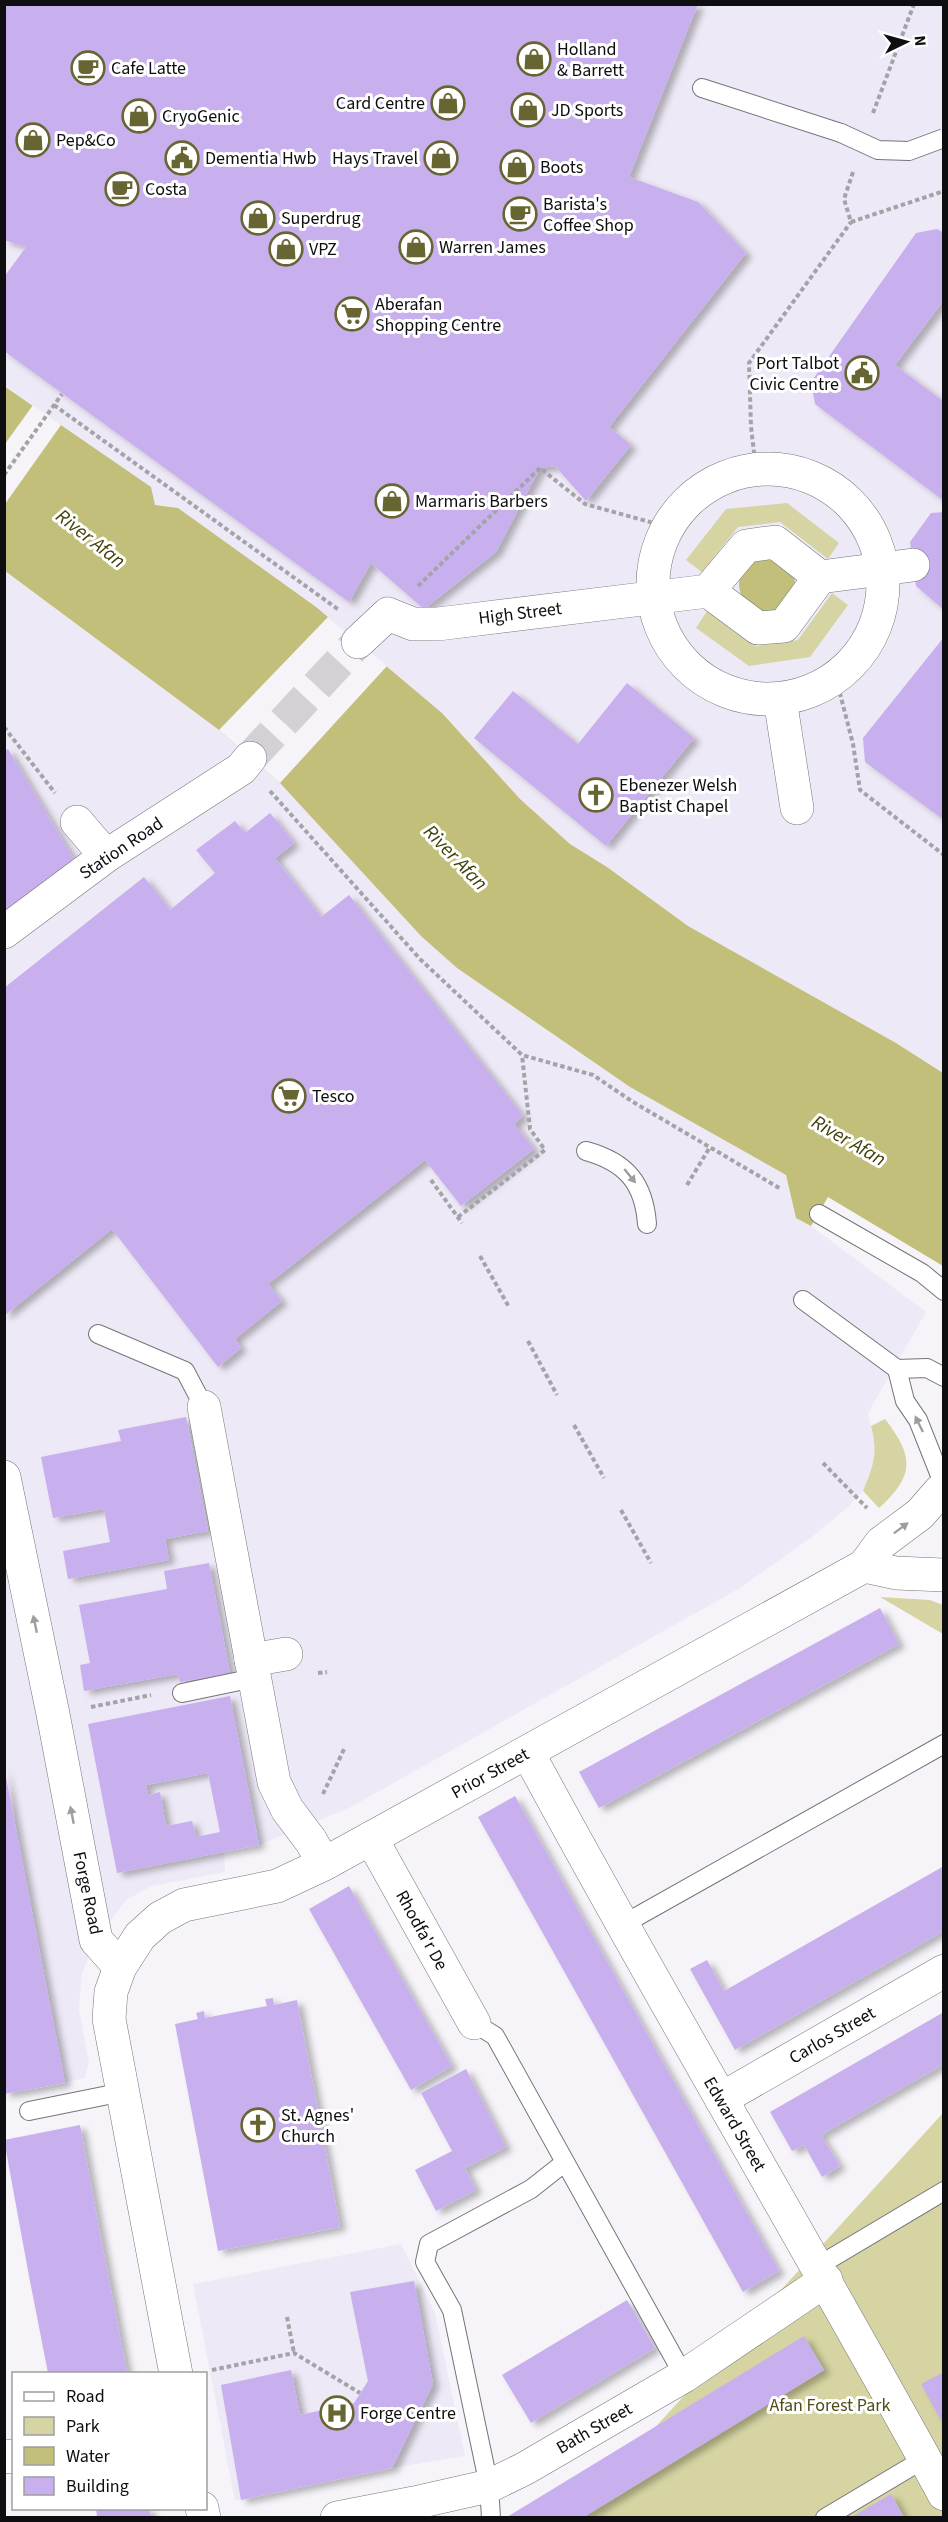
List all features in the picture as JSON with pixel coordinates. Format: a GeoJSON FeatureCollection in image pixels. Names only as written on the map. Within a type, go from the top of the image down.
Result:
{"type":"FeatureCollection","features":[{"type":"Feature","properties":{"kind":"street"},"geometry":{"type":"LineString","coordinates":[[756,469],[792,471],[826,484],[854,507],[898,567],[882,602],[873,631],[858,657],[836,678],[810,692],[780,699],[744,697],[733,693],[711,684],[683,662],[663,631],[654,597],[655,560],[668,527],[691,498],[721,479],[756,469]]}},
{"type":"Feature","properties":{"kind":"street"},"geometry":{"type":"LineString","coordinates":[[820,577],[784,626],[758,628],[708,591],[746,546],[775,542],[820,577],[898,567]]}},
{"type":"Feature","properties":{"kind":"street","name":"High Street"},"geometry":{"type":"LineString","coordinates":[[372,629],[413,624],[438,624],[708,591]]}},
{"type":"Feature","properties":{"kind":"street"},"geometry":{"type":"LineString","coordinates":[[780,699],[797,808]]}},
{"type":"Feature","properties":{"kind":"street","name":"Station Road"},"geometry":{"type":"LineString","coordinates":[[4,932],[106,855],[246,764]]}},
{"type":"Feature","properties":{"kind":"street"},"geometry":{"type":"LineString","coordinates":[[77,822],[106,855]]}},
{"type":"Feature","properties":{"kind":"street"},"geometry":{"type":"LineString","coordinates":[[204,1407],[274,1782],[287,1809],[324,1864]]}},
{"type":"Feature","properties":{"kind":"street","name":"Forge Road"},"geometry":{"type":"LineString","coordinates":[[4,1477],[53,1714],[96,1940],[120,1967]]}},
{"type":"Feature","properties":{"kind":"street","name":"Prior Street"},"geometry":{"type":"LineString","coordinates":[[120,1967],[140,1936],[160,1918],[184,1905],[277,1886],[324,1864],[864,1566],[881,1543],[920,1514],[942,1488]]}},
{"type":"Feature","properties":{"kind":"street"},"geometry":{"type":"LineString","coordinates":[[864,1566],[896,1573],[944,1575]]}},
{"type":"Feature","properties":{"kind":"street"},"geometry":{"type":"LineString","coordinates":[[253,1669],[286,1654]]}},
{"type":"Feature","properties":{"kind":"street","name":"Edward Street"},"geometry":{"type":"LineString","coordinates":[[528,1752],[622,1925],[936,2473]]}},
{"type":"Feature","properties":{"kind":"street","name":"Rhodfa'r De"},"geometry":{"type":"LineString","coordinates":[[371,1838],[474,2023]]}},
{"type":"Feature","properties":{"kind":"street"},"geometry":{"type":"LineString","coordinates":[[120,1967],[111,1992],[109,2019],[123,2092],[190,2372]]}},
{"type":"Feature","properties":{"kind":"street","name":"Carlos Street"},"geometry":{"type":"LineString","coordinates":[[721,2099],[944,1971]]}},
{"type":"Feature","properties":{"kind":"street","name":"Bath Street"},"geometry":{"type":"LineString","coordinates":[[337,2517],[414,2504],[490,2502],[524,2469],[684,2376],[822,2273]]}},
{"type":"Feature","properties":{"kind":"lane"},"geometry":{"type":"LineString","coordinates":[[702,88],[841,133],[878,150],[909,151],[944,138]]}},
{"type":"Feature","properties":{"kind":"lane"},"geometry":{"type":"LineString","coordinates":[[586,1151],[606,1157],[624,1168],[637,1184],[645,1203],[647,1224]]}},
{"type":"Feature","properties":{"kind":"lane"},"geometry":{"type":"LineString","coordinates":[[819,1214],[922,1273],[944,1291]]}},
{"type":"Feature","properties":{"kind":"lane"},"geometry":{"type":"LineString","coordinates":[[804,1300],[897,1369],[927,1368],[944,1377]]}},
{"type":"Feature","properties":{"kind":"lane"},"geometry":{"type":"LineString","coordinates":[[98,1334],[185,1371],[204,1407]]}},
{"type":"Feature","properties":{"kind":"lane"},"geometry":{"type":"LineString","coordinates":[[897,1369],[905,1401],[918,1420],[942,1488]]}},
{"type":"Feature","properties":{"kind":"lane"},"geometry":{"type":"LineString","coordinates":[[182,1693],[253,1669]]}},
{"type":"Feature","properties":{"kind":"lane"},"geometry":{"type":"LineString","coordinates":[[622,1925],[944,1744]]}},
{"type":"Feature","properties":{"kind":"lane"},"geometry":{"type":"LineString","coordinates":[[474,2023],[495,2036],[684,2376]]}},
{"type":"Feature","properties":{"kind":"lane"},"geometry":{"type":"LineString","coordinates":[[29,2111],[123,2092]]}},
{"type":"Feature","properties":{"kind":"lane"},"geometry":{"type":"LineString","coordinates":[[490,2502],[452,2310],[425,2262],[429,2244],[531,2189],[564,2163]]}},
{"type":"Feature","properties":{"kind":"lane"},"geometry":{"type":"LineString","coordinates":[[822,2273],[944,2191]]}},
{"type":"Feature","properties":{"kind":"lane"},"geometry":{"type":"LineString","coordinates":[[825,2517],[936,2473]]}},
{"type":"Feature","properties":{"kind":"path"},"geometry":{"type":"LineString","coordinates":[[756,469],[751,427],[749,363],[851,222]]}},
{"type":"Feature","properties":{"kind":"path"},"geometry":{"type":"LineString","coordinates":[[4,474],[62,394]]}},
{"type":"Feature","properties":{"kind":"path"},"geometry":{"type":"LineString","coordinates":[[54,405],[372,629],[540,468],[585,504],[668,527]]}},
{"type":"Feature","properties":{"kind":"path"},"geometry":{"type":"LineString","coordinates":[[836,678],[854,744],[860,790],[944,855]]}},
{"type":"Feature","properties":{"kind":"path"},"geometry":{"type":"LineString","coordinates":[[4,727],[77,822]]}},
{"type":"Feature","properties":{"kind":"path"},"geometry":{"type":"LineString","coordinates":[[246,764],[420,959],[522,1055],[593,1075],[781,1189]]}},
{"type":"Feature","properties":{"kind":"path"},"geometry":{"type":"LineString","coordinates":[[458,1217],[545,1150],[530,1129],[522,1055]]}},
{"type":"Feature","properties":{"kind":"path"},"geometry":{"type":"LineString","coordinates":[[687,1185],[710,1147]]}},
{"type":"Feature","properties":{"kind":"path"},"geometry":{"type":"LineString","coordinates":[[431,1180],[462,1223]]}},
{"type":"Feature","properties":{"kind":"path"},"geometry":{"type":"LineString","coordinates":[[480,1256],[509,1307]]}},
{"type":"Feature","properties":{"kind":"path"},"geometry":{"type":"LineString","coordinates":[[528,1341],[557,1395]]}},
{"type":"Feature","properties":{"kind":"path"},"geometry":{"type":"LineString","coordinates":[[574,1425],[604,1478]]}},
{"type":"Feature","properties":{"kind":"path"},"geometry":{"type":"LineString","coordinates":[[823,1463],[857,1497],[890,1536]]}},
{"type":"Feature","properties":{"kind":"path"},"geometry":{"type":"LineString","coordinates":[[621,1510],[651,1563]]}},
{"type":"Feature","properties":{"kind":"path"},"geometry":{"type":"LineString","coordinates":[[53,1714],[167,1692],[182,1693]]}},
{"type":"Feature","properties":{"kind":"path"},"geometry":{"type":"LineString","coordinates":[[301,1827],[323,1794],[345,1747]]}},
{"type":"Feature","properties":{"kind":"path"},"geometry":{"type":"LineString","coordinates":[[287,2318],[294,2353]]}},
{"type":"Feature","properties":{"kind":"path"},"geometry":{"type":"LineString","coordinates":[[195,2372],[294,2353],[360,2393]]}},
{"type":"Feature","properties":{"kind":"shaded area"},"geometry":{"type":"Polygon","coordinates":[[[4,5],[943,5],[943,1073],[896,1043],[688,926],[607,867],[570,844],[520,799],[442,713],[328,617],[178,508],[155,505],[47,415],[5,386],[4,5]]]}},
{"type":"Feature","properties":{"kind":"shaded area"},"geometry":{"type":"Polygon","coordinates":[[[4,571],[219,730],[280,783],[421,936],[457,968],[630,1087],[786,1175],[796,1218],[811,1226],[926,1312],[868,1413],[874,1440],[875,1462],[863,1491],[850,1505],[812,1537],[740,1588],[351,1807],[259,1845],[224,1852],[225,1872],[152,1886],[126,1900],[96,1940],[82,1973],[79,2010],[89,2062],[85,2078],[5,2094],[4,571]]]}},
{"type":"Feature","properties":{"kind":"shaded area","name":"Forge Centre"},"geometry":{"type":"Polygon","coordinates":[[[401,2244],[435,2313],[465,2456],[392,2468],[235,2501],[193,2284],[401,2244]]]}},
{"type":"Feature","properties":{"kind":"green space"},"geometry":{"type":"Polygon","coordinates":[[[787,503],[839,543],[828,559],[780,522],[738,527],[702,572],[686,560],[726,509],[787,503]]]}},
{"type":"Feature","properties":{"kind":"green space"},"geometry":{"type":"Polygon","coordinates":[[[832,593],[848,605],[810,657],[749,666],[696,628],[707,611],[756,646],[798,640],[832,593]]]}},
{"type":"Feature","properties":{"kind":"green space"},"geometry":{"type":"Polygon","coordinates":[[[885,1419],[901,1444],[906,1465],[899,1486],[879,1508],[863,1491],[874,1459],[871,1426],[885,1419]]]}},
{"type":"Feature","properties":{"kind":"green space"},"geometry":{"type":"Polygon","coordinates":[[[880,1597],[930,1600],[943,1605],[943,1634],[880,1597]]]}},
{"type":"Feature","properties":{"kind":"green space","name":"Afan Forest Park"},"geometry":{"type":"Polygon","coordinates":[[[943,2113],[943,2517],[573,2517],[943,2113]]]}},
{"type":"Feature","properties":{"kind":"water","name":"River Afan"},"geometry":{"type":"Polygon","coordinates":[[[4,386],[151,487],[155,505],[178,508],[316,607],[442,713],[520,799],[570,844],[607,867],[688,926],[896,1043],[943,1073],[943,1266],[828,1197],[811,1226],[796,1218],[786,1175],[630,1087],[457,968],[421,936],[280,783],[219,730],[5,571],[4,386]]]}},
{"type":"Feature","properties":{"kind":"water"},"geometry":{"type":"Polygon","coordinates":[[[762,556],[772,556],[787,564],[793,573],[795,584],[793,595],[787,604],[772,612],[762,612],[751,607],[744,600],[739,589],[739,579],[744,568],[751,561],[762,556]]]}},
{"type":"Feature","properties":{"kind":"pier"},"geometry":{"type":"Polygon","coordinates":[[[33,405],[61,425],[5,504],[5,444],[33,405]]]}},
{"type":"Feature","properties":{"kind":"pier"},"geometry":{"type":"Polygon","coordinates":[[[328,617],[387,666],[280,783],[219,730],[328,617]]]}},
{"type":"Feature","properties":{"kind":"building","name":"Aberafan Shopping Centre"},"geometry":{"type":"Polygon","coordinates":[[[4,4],[698,4],[629,177],[698,202],[746,253],[609,427],[631,445],[586,501],[555,466],[540,468],[496,552],[424,609],[371,563],[349,602],[4,351],[4,277],[26,247],[4,240],[4,4]]]}},
{"type":"Feature","properties":{"kind":"building","name":"Port Talbot Civic Centre"},"geometry":{"type":"Polygon","coordinates":[[[937,229],[944,233],[944,300],[895,365],[944,402],[944,501],[815,404],[811,382],[916,233],[937,229]]]}},
{"type":"Feature","properties":{"kind":"building"},"geometry":{"type":"Polygon","coordinates":[[[944,512],[944,610],[916,586],[910,542],[931,513],[944,512]]]}},
{"type":"Feature","properties":{"kind":"building"},"geometry":{"type":"Polygon","coordinates":[[[944,637],[944,820],[865,762],[863,738],[944,637]]]}},
{"type":"Feature","properties":{"kind":"building","name":"Ebenezer Welsh Baptist Chapel"},"geometry":{"type":"Polygon","coordinates":[[[627,683],[694,738],[606,846],[474,738],[513,691],[578,744],[627,683]]]}},
{"type":"Feature","properties":{"kind":"building"},"geometry":{"type":"Polygon","coordinates":[[[8,749],[79,868],[4,913],[4,751],[8,749]]]}},
{"type":"Feature","properties":{"kind":"building","name":"Tesco"},"geometry":{"type":"Polygon","coordinates":[[[270,813],[294,843],[275,858],[321,917],[349,895],[523,1116],[514,1124],[534,1149],[461,1206],[425,1160],[268,1284],[282,1301],[235,1339],[241,1348],[218,1367],[112,1229],[4,1316],[4,988],[144,877],[170,910],[215,873],[196,850],[235,821],[245,833],[270,813]]]}},
{"type":"Feature","properties":{"kind":"building"},"geometry":{"type":"Polygon","coordinates":[[[186,1417],[208,1531],[165,1539],[169,1560],[68,1579],[63,1551],[110,1542],[104,1509],[53,1518],[41,1457],[121,1441],[118,1430],[186,1417]]]}},
{"type":"Feature","properties":{"kind":"building"},"geometry":{"type":"Polygon","coordinates":[[[209,1563],[230,1673],[180,1682],[178,1674],[84,1691],[80,1665],[90,1663],[79,1605],[167,1589],[164,1571],[209,1563]]]}},
{"type":"Feature","properties":{"kind":"building"},"geometry":{"type":"Polygon","coordinates":[[[880,1608],[899,1644],[599,1808],[579,1772],[880,1608]]]}},
{"type":"Feature","properties":{"kind":"building"},"geometry":{"type":"Polygon","coordinates":[[[230,1696],[259,1845],[117,1873],[88,1724],[230,1696]],[[208,1773],[146,1785],[148,1795],[160,1792],[166,1826],[192,1821],[196,1837],[220,1832],[208,1773]]]}},
{"type":"Feature","properties":{"kind":"building"},"geometry":{"type":"Polygon","coordinates":[[[4,1767],[65,2083],[4,2094],[4,1767]]]}},
{"type":"Feature","properties":{"kind":"building"},"geometry":{"type":"Polygon","coordinates":[[[515,1796],[779,2271],[743,2292],[478,1817],[515,1796]]]}},
{"type":"Feature","properties":{"kind":"building"},"geometry":{"type":"Polygon","coordinates":[[[944,1866],[944,1931],[735,2050],[690,1969],[707,1960],[724,1991],[944,1866]]]}},
{"type":"Feature","properties":{"kind":"building"},"geometry":{"type":"Polygon","coordinates":[[[349,1886],[452,2066],[411,2090],[309,1909],[349,1886]]]}},
{"type":"Feature","properties":{"kind":"building","name":"St. Agnes' Church"},"geometry":{"type":"Polygon","coordinates":[[[273,1998],[274,2005],[297,2000],[340,2227],[218,2251],[175,2024],[198,2019],[196,2013],[204,2011],[205,2018],[267,2006],[265,1999],[273,1998]]]}},
{"type":"Feature","properties":{"kind":"building"},"geometry":{"type":"Polygon","coordinates":[[[944,2012],[944,2064],[821,2135],[840,2166],[822,2177],[804,2145],[792,2151],[770,2112],[944,2012]]]}},
{"type":"Feature","properties":{"kind":"building"},"geometry":{"type":"Polygon","coordinates":[[[466,2069],[506,2147],[465,2168],[476,2190],[436,2211],[415,2170],[452,2151],[421,2093],[466,2069]]]}},
{"type":"Feature","properties":{"kind":"building"},"geometry":{"type":"Polygon","coordinates":[[[80,2125],[127,2372],[48,2372],[4,2140],[80,2125]]]}},
{"type":"Feature","properties":{"kind":"building"},"geometry":{"type":"Polygon","coordinates":[[[414,2281],[433,2384],[392,2468],[241,2500],[221,2385],[291,2370],[300,2415],[354,2403],[368,2381],[350,2292],[414,2281]]]}},
{"type":"Feature","properties":{"kind":"building"},"geometry":{"type":"Polygon","coordinates":[[[627,2300],[655,2348],[531,2423],[502,2375],[627,2300]]]}},
{"type":"Feature","properties":{"kind":"building"},"geometry":{"type":"Polygon","coordinates":[[[804,2336],[824,2370],[584,2517],[507,2517],[804,2336]]]}},
{"type":"Feature","properties":{"kind":"building"},"geometry":{"type":"Polygon","coordinates":[[[944,2372],[944,2426],[921,2384],[944,2372]]]}},
{"type":"Feature","properties":{"kind":"building"},"geometry":{"type":"Polygon","coordinates":[[[891,2494],[904,2517],[852,2517],[891,2494]]]}},
{"type":"Feature","properties":{"kind":"building"},"geometry":{"type":"Polygon","coordinates":[[[96,2510],[149,2510],[151,2517],[97,2517],[96,2510]]]}},
{"type":"Feature","properties":{"kind":"tunnel"},"geometry":{"type":"LineString","coordinates":[[250,758],[358,642]]}},
{"type":"Feature","properties":{"kind":"place","name":"Holland & Barrett"},"geometry":{"type":"Point","coordinates":[534,59]}},
{"type":"Feature","properties":{"kind":"place","name":"Cafe Latte"},"geometry":{"type":"Point","coordinates":[88,68]}},
{"type":"Feature","properties":{"kind":"place","name":"Card Centre"},"geometry":{"type":"Point","coordinates":[448,103]}},
{"type":"Feature","properties":{"kind":"place","name":"JD Sports"},"geometry":{"type":"Point","coordinates":[528,110]}},
{"type":"Feature","properties":{"kind":"place","name":"CryoGenic"},"geometry":{"type":"Point","coordinates":[139,116]}},
{"type":"Feature","properties":{"kind":"place","name":"Pep&Co"},"geometry":{"type":"Point","coordinates":[33,140]}},
{"type":"Feature","properties":{"kind":"place","name":"Dementia Hwb"},"geometry":{"type":"Point","coordinates":[182,158]}},
{"type":"Feature","properties":{"kind":"place","name":"Hays Travel"},"geometry":{"type":"Point","coordinates":[441,158]}},
{"type":"Feature","properties":{"kind":"place","name":"Boots"},"geometry":{"type":"Point","coordinates":[517,167]}},
{"type":"Feature","properties":{"kind":"place","name":"Costa"},"geometry":{"type":"Point","coordinates":[122,189]}},
{"type":"Feature","properties":{"kind":"place","name":"Barista's Coffee Shop"},"geometry":{"type":"Point","coordinates":[520,214]}},
{"type":"Feature","properties":{"kind":"place","name":"Superdrug"},"geometry":{"type":"Point","coordinates":[258,218]}},
{"type":"Feature","properties":{"kind":"place","name":"Warren James"},"geometry":{"type":"Point","coordinates":[416,247]}},
{"type":"Feature","properties":{"kind":"place","name":"VPZ"},"geometry":{"type":"Point","coordinates":[286,249]}},
{"type":"Feature","properties":{"kind":"place","name":"Aberafan Shopping Centre"},"geometry":{"type":"Point","coordinates":[352,314]}},
{"type":"Feature","properties":{"kind":"place","name":"Port Talbot Civic Centre"},"geometry":{"type":"Point","coordinates":[862,373]}},
{"type":"Feature","properties":{"kind":"place","name":"Marmaris Barbers"},"geometry":{"type":"Point","coordinates":[392,501]}},
{"type":"Feature","properties":{"kind":"place","name":"Ebenezer Welsh Baptist Chapel"},"geometry":{"type":"Point","coordinates":[596,795]}},
{"type":"Feature","properties":{"kind":"place","name":"Tesco"},"geometry":{"type":"Point","coordinates":[289,1096]}},
{"type":"Feature","properties":{"kind":"place","name":"St. Agnes' Church"},"geometry":{"type":"Point","coordinates":[258,2125]}},
{"type":"Feature","properties":{"kind":"place","name":"Forge Centre"},"geometry":{"type":"Point","coordinates":[337,2413]}}]}
